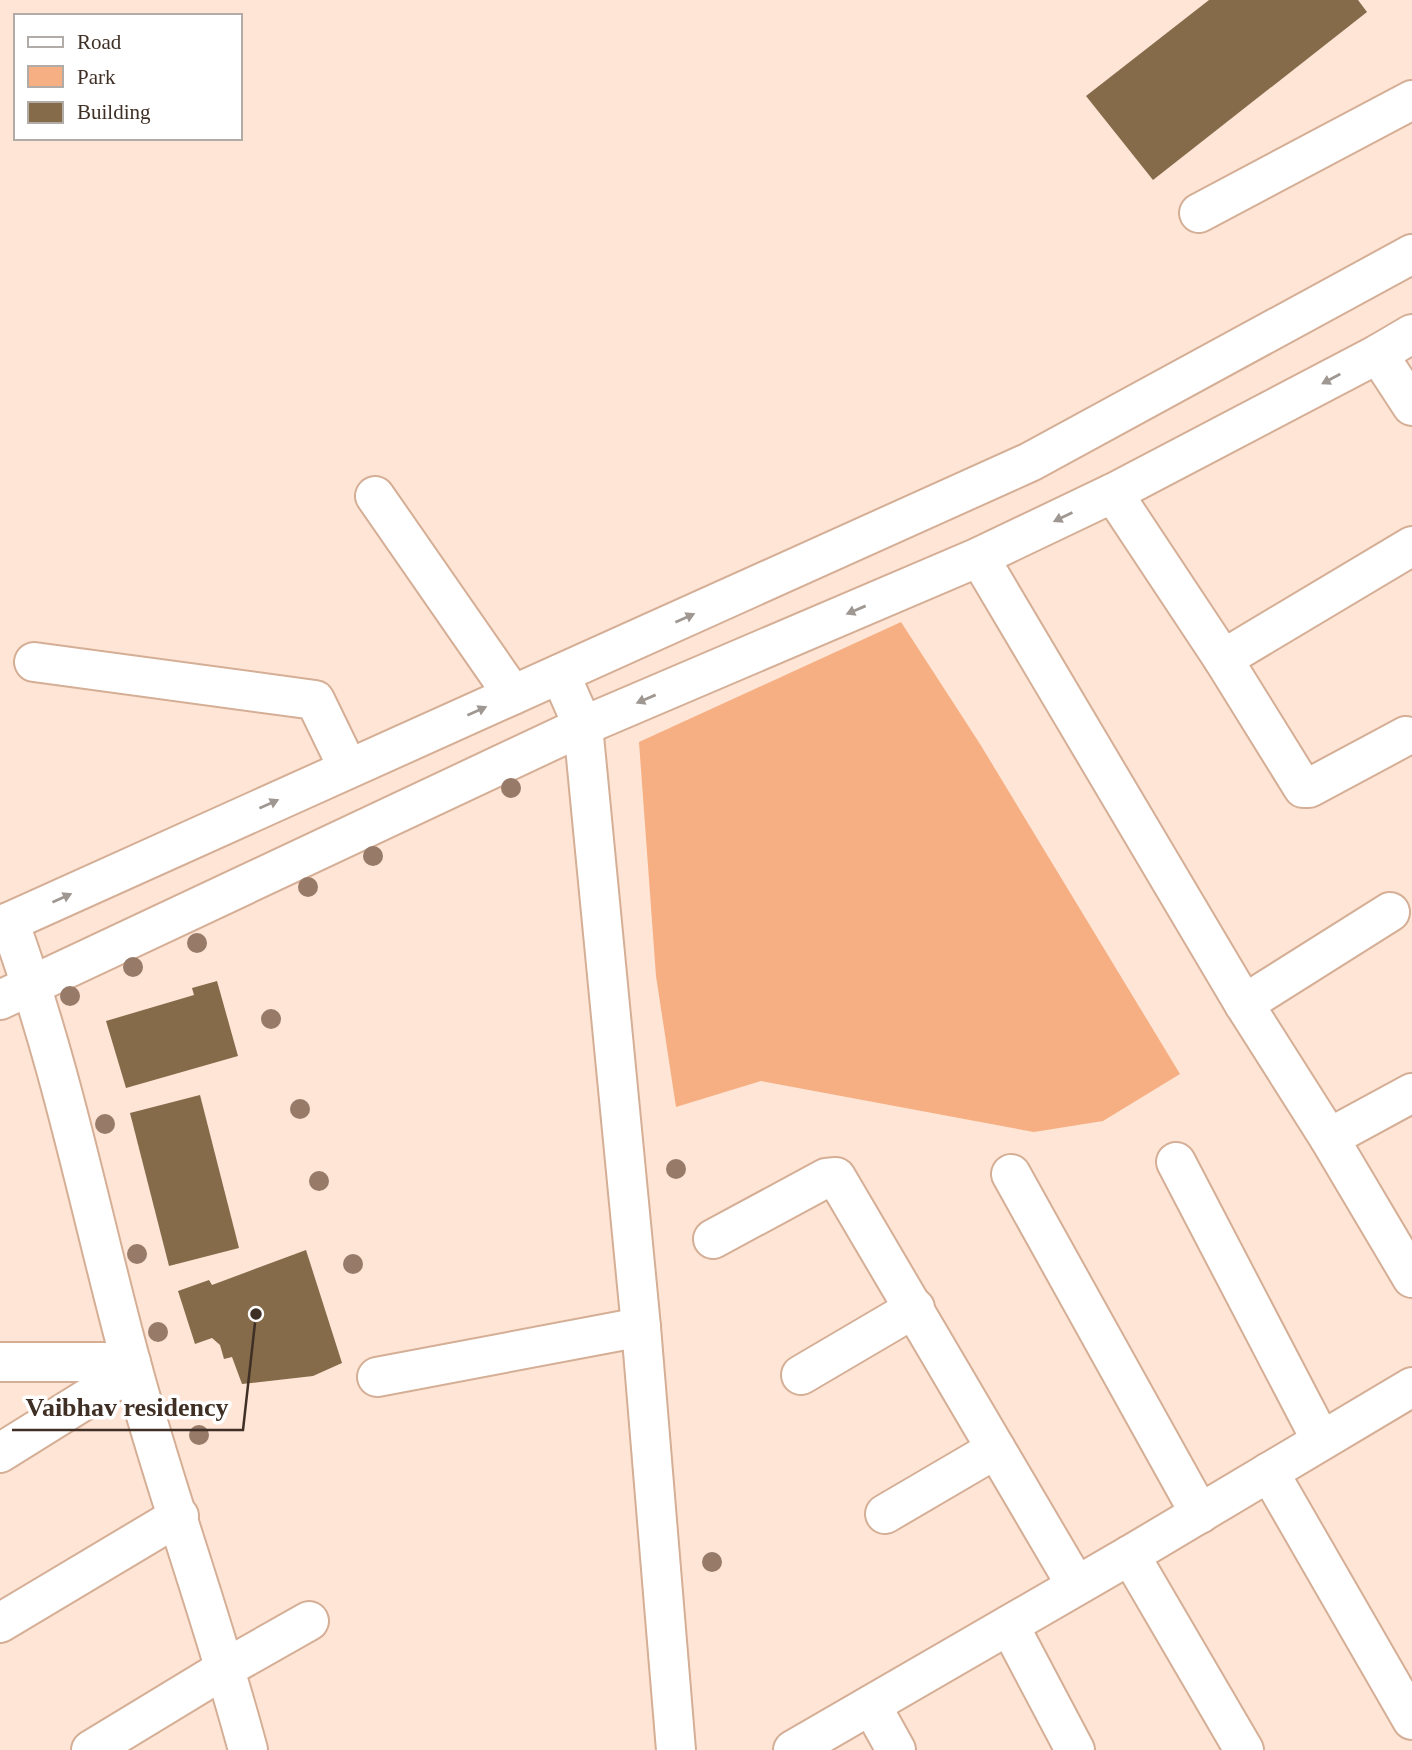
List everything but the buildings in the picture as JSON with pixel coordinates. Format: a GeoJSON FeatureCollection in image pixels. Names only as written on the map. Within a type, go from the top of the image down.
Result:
{"type":"FeatureCollection","features":[{"type":"Feature","properties":{"kind":"street"},"geometry":{"type":"LineString","coordinates":[[1199,213],[1412,100]]}},
{"type":"Feature","properties":{"kind":"street"},"geometry":{"type":"LineString","coordinates":[[248,1750],[226,1668],[16,993],[4,924],[1030,462],[1412,254]]}},
{"type":"Feature","properties":{"kind":"street"},"geometry":{"type":"LineString","coordinates":[[16,993],[583,726],[979,557],[1113,492],[1412,334]]}},
{"type":"Feature","properties":{"kind":"street"},"geometry":{"type":"LineString","coordinates":[[1378,354],[1412,406]]}},
{"type":"Feature","properties":{"kind":"street"},"geometry":{"type":"LineString","coordinates":[[1113,492],[1223,659],[1303,788],[1309,788],[1406,736]]}},
{"type":"Feature","properties":{"kind":"street"},"geometry":{"type":"LineString","coordinates":[[375,496],[513,695]]}},
{"type":"Feature","properties":{"kind":"street"},"geometry":{"type":"LineString","coordinates":[[1223,659],[1412,546]]}},
{"type":"Feature","properties":{"kind":"street"},"geometry":{"type":"LineString","coordinates":[[979,557],[1244,1004],[1329,1138],[1412,1278]]}},
{"type":"Feature","properties":{"kind":"street"},"geometry":{"type":"LineString","coordinates":[[34,662],[315,700],[348,768]]}},
{"type":"Feature","properties":{"kind":"street"},"geometry":{"type":"LineString","coordinates":[[560,674],[583,726],[641,1327],[676,1750]]}},
{"type":"Feature","properties":{"kind":"street"},"geometry":{"type":"LineString","coordinates":[[1244,1004],[1390,912]]}},
{"type":"Feature","properties":{"kind":"street"},"geometry":{"type":"LineString","coordinates":[[1329,1138],[1412,1093]]}},
{"type":"Feature","properties":{"kind":"street"},"geometry":{"type":"LineString","coordinates":[[1175,1162],[1321,1440]]}},
{"type":"Feature","properties":{"kind":"street"},"geometry":{"type":"LineString","coordinates":[[1011,1174],[1200,1514]]}},
{"type":"Feature","properties":{"kind":"street"},"geometry":{"type":"LineString","coordinates":[[712,1239],[826,1178],[836,1177],[1076,1585]]}},
{"type":"Feature","properties":{"kind":"street"},"geometry":{"type":"LineString","coordinates":[[801,1375],[915,1308]]}},
{"type":"Feature","properties":{"kind":"street"},"geometry":{"type":"LineString","coordinates":[[377,1377],[641,1327]]}},
{"type":"Feature","properties":{"kind":"street"},"geometry":{"type":"LineString","coordinates":[[0,1362],[132,1366]]}},
{"type":"Feature","properties":{"kind":"street"},"geometry":{"type":"LineString","coordinates":[[0,1453],[132,1366]]}},
{"type":"Feature","properties":{"kind":"street"},"geometry":{"type":"LineString","coordinates":[[793,1750],[1412,1388]]}},
{"type":"Feature","properties":{"kind":"street"},"geometry":{"type":"LineString","coordinates":[[886,1514],[996,1449]]}},
{"type":"Feature","properties":{"kind":"street"},"geometry":{"type":"LineString","coordinates":[[1269,1472],[1412,1720]]}},
{"type":"Feature","properties":{"kind":"street"},"geometry":{"type":"LineString","coordinates":[[0,1623],[179,1516]]}},
{"type":"Feature","properties":{"kind":"street"},"geometry":{"type":"LineString","coordinates":[[1130,1555],[1244,1750]]}},
{"type":"Feature","properties":{"kind":"street"},"geometry":{"type":"LineString","coordinates":[[91,1750],[309,1621]]}},
{"type":"Feature","properties":{"kind":"street"},"geometry":{"type":"LineString","coordinates":[[1009,1625],[1075,1750]]}},
{"type":"Feature","properties":{"kind":"street"},"geometry":{"type":"LineString","coordinates":[[871,1705],[896,1750]]}},
{"type":"Feature","properties":{"kind":"green space"},"geometry":{"type":"Polygon","coordinates":[[[901,622],[980,744],[1180,1074],[1103,1121],[1034,1132],[761,1081],[676,1107],[656,976],[639,742],[901,622]]]}},
{"type":"Feature","properties":{"kind":"place","name":"Vaibhav residency"},"geometry":{"type":"Point","coordinates":[256,1314]}}]}
